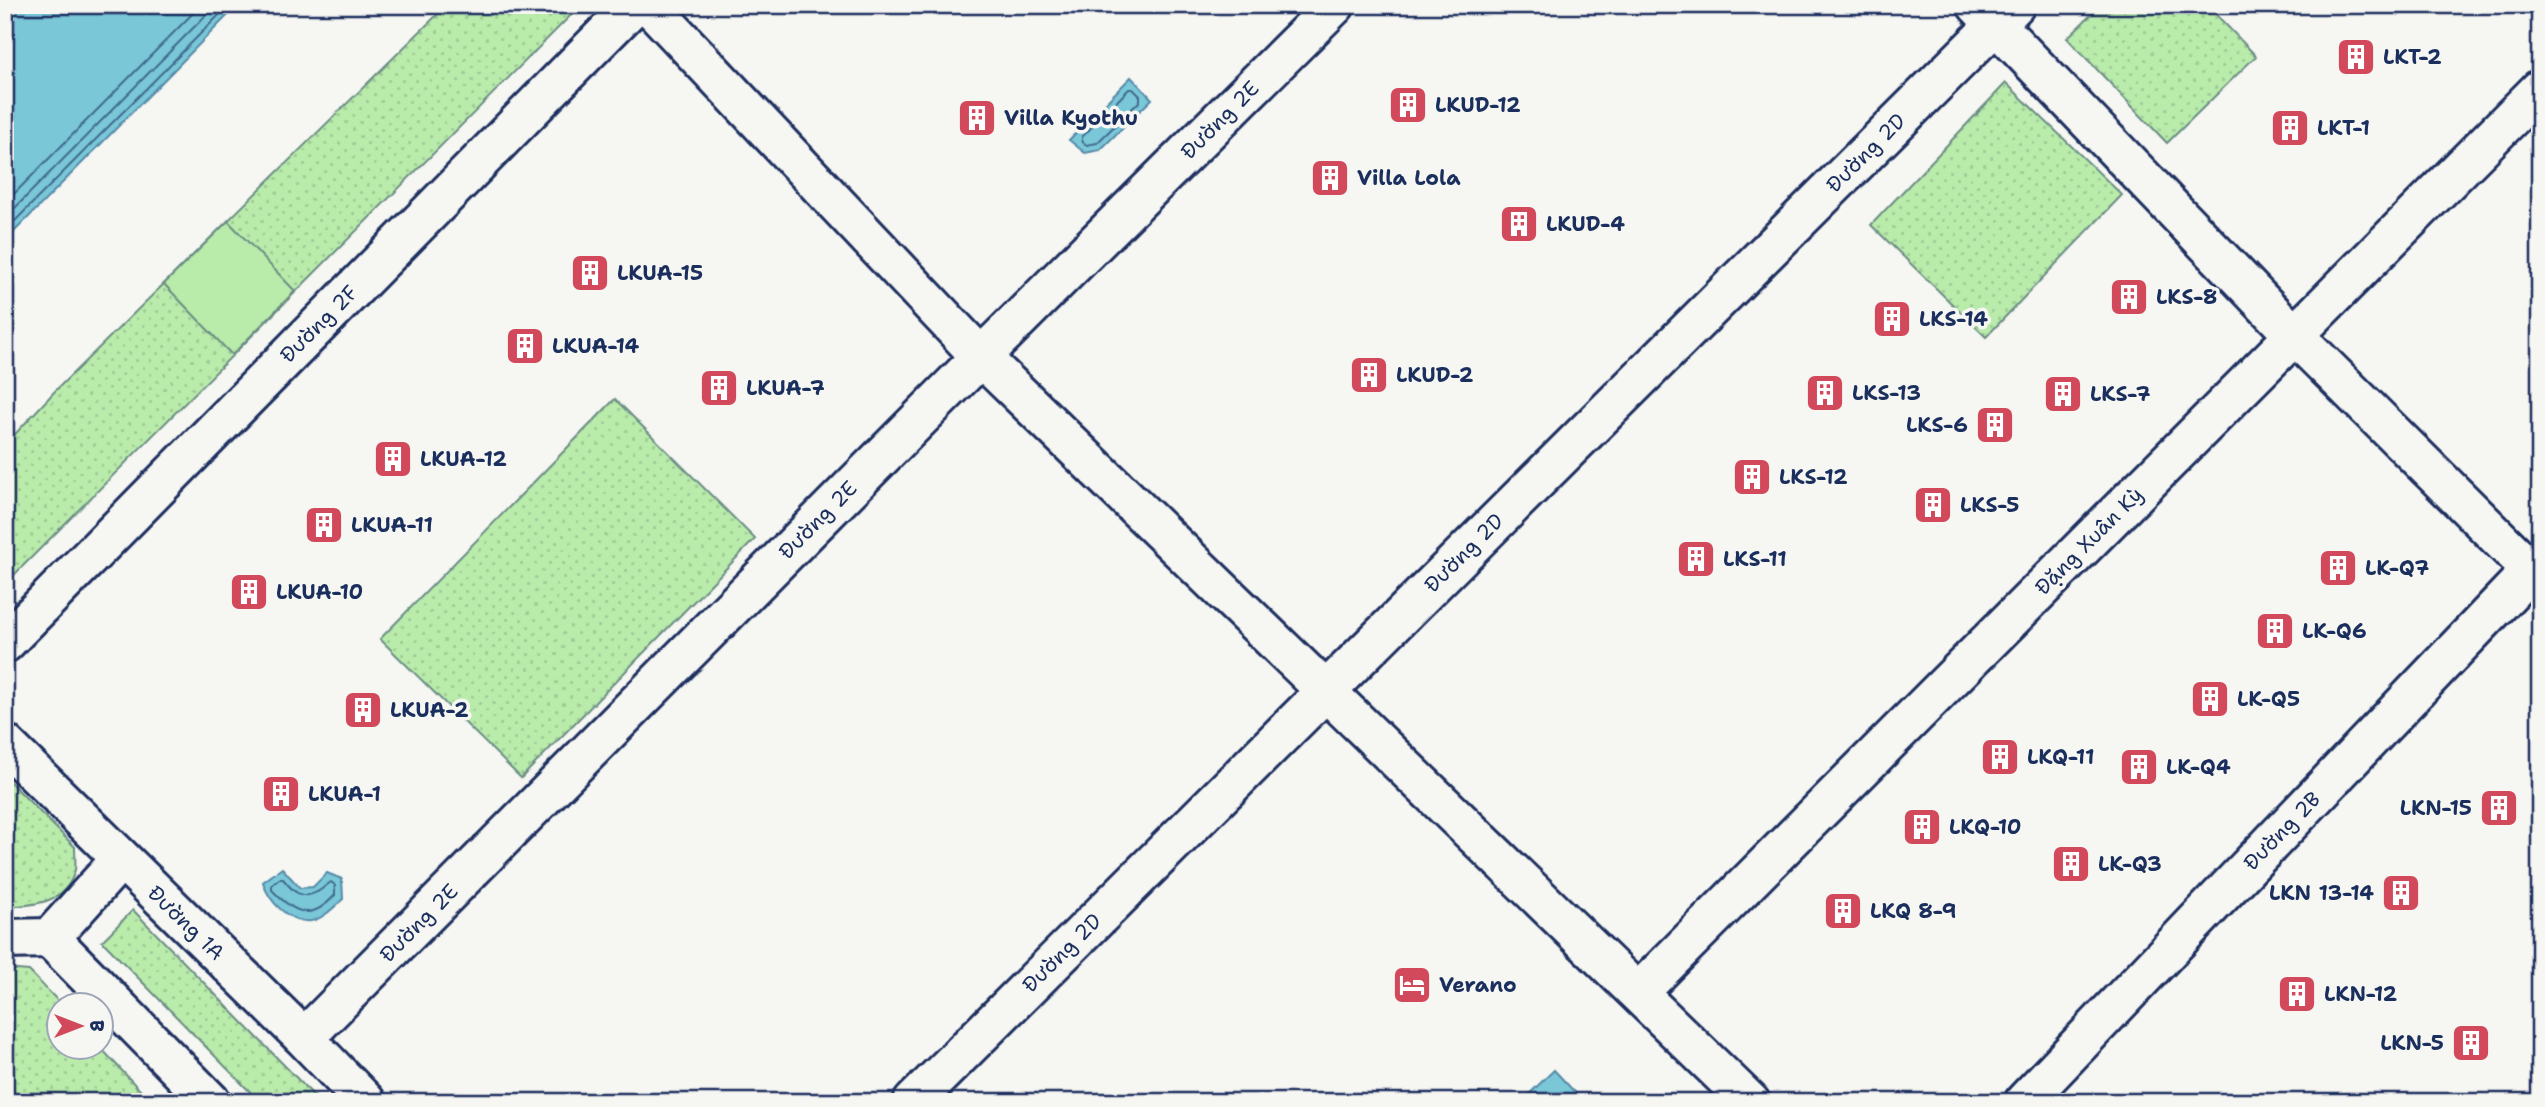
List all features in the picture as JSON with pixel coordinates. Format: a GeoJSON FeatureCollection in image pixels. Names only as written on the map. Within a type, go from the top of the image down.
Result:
{"type":"FeatureCollection","features":[{"type":"Feature","properties":{"kind":"street","name":"Đường 2F"},"geometry":{"type":"LineString","coordinates":[[5,643],[634,5]]}},
{"type":"Feature","properties":{"kind":"street"},"geometry":{"type":"LineString","coordinates":[[649,5],[981,357],[1750,1102]]}},
{"type":"Feature","properties":{"kind":"street","name":"Đường 2E"},"geometry":{"type":"LineString","coordinates":[[304,1038],[1335,5]]}},
{"type":"Feature","properties":{"kind":"street"},"geometry":{"type":"LineString","coordinates":[[1996,12],[2294,335],[2537,570]]}},
{"type":"Feature","properties":{"kind":"street","name":"Đường 2D"},"geometry":{"type":"LineString","coordinates":[[913,1102],[1326,691],[1996,12]]}},
{"type":"Feature","properties":{"kind":"street","name":"Đặng Xuân Kỳ"},"geometry":{"type":"LineString","coordinates":[[1638,993],[2540,89]]}},
{"type":"Feature","properties":{"kind":"street","name":"Đường 2B"},"geometry":{"type":"LineString","coordinates":[[2024,1102],[2537,570]]}},
{"type":"Feature","properties":{"kind":"street","name":"Đường 1A"},"geometry":{"type":"LineString","coordinates":[[5,744],[366,1102]]}},
{"type":"Feature","properties":{"kind":"street"},"geometry":{"type":"LineString","coordinates":[[5,939],[50,938],[121,859]]}},
{"type":"Feature","properties":{"kind":"street"},"geometry":{"type":"LineString","coordinates":[[50,938],[211,1102]]}},
{"type":"Feature","properties":{"kind":"green space"},"geometry":{"type":"Polygon","coordinates":[[[447,5],[581,5],[5,584],[5,445],[55,391],[447,5]]]}},
{"type":"Feature","properties":{"kind":"green space"},"geometry":{"type":"Polygon","coordinates":[[[2101,5],[2207,5],[2256,56],[2167,143],[2067,38],[2101,5]]]}},
{"type":"Feature","properties":{"kind":"green space"},"geometry":{"type":"Polygon","coordinates":[[[2006,83],[2122,195],[1986,337],[1871,225],[2006,83]]]}},
{"type":"Feature","properties":{"kind":"green space"},"geometry":{"type":"Polygon","coordinates":[[[228,221],[295,291],[232,355],[164,284],[228,221]]]}},
{"type":"Feature","properties":{"kind":"green space"},"geometry":{"type":"Polygon","coordinates":[[[615,399],[755,539],[521,778],[380,639],[615,399]]]}},
{"type":"Feature","properties":{"kind":"green space"},"geometry":{"type":"Polygon","coordinates":[[[5,777],[75,847],[75,870],[71,881],[57,896],[48,900],[5,907],[5,777]]]}},
{"type":"Feature","properties":{"kind":"green space"},"geometry":{"type":"Polygon","coordinates":[[[133,910],[320,1102],[260,1102],[102,941],[133,910]]]}},
{"type":"Feature","properties":{"kind":"green space"},"geometry":{"type":"Polygon","coordinates":[[[5,969],[29,971],[49,992],[46,992],[46,1062],[114,1062],[151,1102],[5,1102],[5,969]]]}},
{"type":"Feature","properties":{"kind":"water"},"geometry":{"type":"Polygon","coordinates":[[[5,5],[238,5],[5,241],[5,5]]]}},
{"type":"Feature","properties":{"kind":"water"},"geometry":{"type":"Polygon","coordinates":[[[1131,77],[1152,99],[1100,150],[1085,153],[1069,140],[1131,77]]]}},
{"type":"Feature","properties":{"kind":"water"},"geometry":{"type":"Polygon","coordinates":[[[282,868],[300,888],[313,887],[327,873],[342,879],[343,899],[315,920],[303,921],[287,915],[275,903],[263,882],[282,868]]]}},
{"type":"Feature","properties":{"kind":"water"},"geometry":{"type":"Polygon","coordinates":[[[1554,1070],[1584,1102],[1521,1102],[1554,1070]]]}},
{"type":"Feature","properties":{"kind":"place","name":"LKT-2"},"geometry":{"type":"Point","coordinates":[2356,57]}},
{"type":"Feature","properties":{"kind":"place","name":"LKUD-12"},"geometry":{"type":"Point","coordinates":[1408,105]}},
{"type":"Feature","properties":{"kind":"place","name":"Villa Kyothu"},"geometry":{"type":"Point","coordinates":[977,118]}},
{"type":"Feature","properties":{"kind":"place","name":"LKT-1"},"geometry":{"type":"Point","coordinates":[2290,128]}},
{"type":"Feature","properties":{"kind":"place","name":"Villa Lola"},"geometry":{"type":"Point","coordinates":[1330,178]}},
{"type":"Feature","properties":{"kind":"place","name":"LKUD-4"},"geometry":{"type":"Point","coordinates":[1519,224]}},
{"type":"Feature","properties":{"kind":"place","name":"LKUA-15"},"geometry":{"type":"Point","coordinates":[590,273]}},
{"type":"Feature","properties":{"kind":"place","name":"LKS-8"},"geometry":{"type":"Point","coordinates":[2129,297]}},
{"type":"Feature","properties":{"kind":"place","name":"LKS-14"},"geometry":{"type":"Point","coordinates":[1892,319]}},
{"type":"Feature","properties":{"kind":"place","name":"LKUA-14"},"geometry":{"type":"Point","coordinates":[525,346]}},
{"type":"Feature","properties":{"kind":"place","name":"LKUD-2"},"geometry":{"type":"Point","coordinates":[1369,375]}},
{"type":"Feature","properties":{"kind":"place","name":"LKUA-7"},"geometry":{"type":"Point","coordinates":[719,388]}},
{"type":"Feature","properties":{"kind":"place","name":"LKS-13"},"geometry":{"type":"Point","coordinates":[1825,393]}},
{"type":"Feature","properties":{"kind":"place","name":"LKS-7"},"geometry":{"type":"Point","coordinates":[2063,394]}},
{"type":"Feature","properties":{"kind":"place","name":"LKS-6"},"geometry":{"type":"Point","coordinates":[1995,425]}},
{"type":"Feature","properties":{"kind":"place","name":"LKUA-12"},"geometry":{"type":"Point","coordinates":[393,459]}},
{"type":"Feature","properties":{"kind":"place","name":"LKS-12"},"geometry":{"type":"Point","coordinates":[1752,477]}},
{"type":"Feature","properties":{"kind":"place","name":"LKS-5"},"geometry":{"type":"Point","coordinates":[1933,505]}},
{"type":"Feature","properties":{"kind":"place","name":"LKUA-11"},"geometry":{"type":"Point","coordinates":[324,525]}},
{"type":"Feature","properties":{"kind":"place","name":"LKS-11"},"geometry":{"type":"Point","coordinates":[1696,559]}},
{"type":"Feature","properties":{"kind":"place","name":"LK-Q7"},"geometry":{"type":"Point","coordinates":[2338,568]}},
{"type":"Feature","properties":{"kind":"place","name":"LKUA-10"},"geometry":{"type":"Point","coordinates":[249,592]}},
{"type":"Feature","properties":{"kind":"place","name":"LK-Q6"},"geometry":{"type":"Point","coordinates":[2275,631]}},
{"type":"Feature","properties":{"kind":"place","name":"LK-Q5"},"geometry":{"type":"Point","coordinates":[2210,699]}},
{"type":"Feature","properties":{"kind":"place","name":"LKUA-2"},"geometry":{"type":"Point","coordinates":[363,710]}},
{"type":"Feature","properties":{"kind":"place","name":"LKQ-11"},"geometry":{"type":"Point","coordinates":[2000,757]}},
{"type":"Feature","properties":{"kind":"place","name":"LK-Q4"},"geometry":{"type":"Point","coordinates":[2139,767]}},
{"type":"Feature","properties":{"kind":"place","name":"LKUA-1"},"geometry":{"type":"Point","coordinates":[281,794]}},
{"type":"Feature","properties":{"kind":"place","name":"LKN-15"},"geometry":{"type":"Point","coordinates":[2499,808]}},
{"type":"Feature","properties":{"kind":"place","name":"LKQ-10"},"geometry":{"type":"Point","coordinates":[1922,827]}},
{"type":"Feature","properties":{"kind":"place","name":"LK-Q3"},"geometry":{"type":"Point","coordinates":[2071,864]}},
{"type":"Feature","properties":{"kind":"place","name":"LKN 13-14"},"geometry":{"type":"Point","coordinates":[2401,893]}},
{"type":"Feature","properties":{"kind":"place","name":"LKQ 8-9"},"geometry":{"type":"Point","coordinates":[1843,911]}},
{"type":"Feature","properties":{"kind":"place","name":"Verano"},"geometry":{"type":"Point","coordinates":[1412,985]}},
{"type":"Feature","properties":{"kind":"place","name":"LKN-12"},"geometry":{"type":"Point","coordinates":[2297,994]}},
{"type":"Feature","properties":{"kind":"place","name":"LKN-5"},"geometry":{"type":"Point","coordinates":[2471,1043]}}]}
